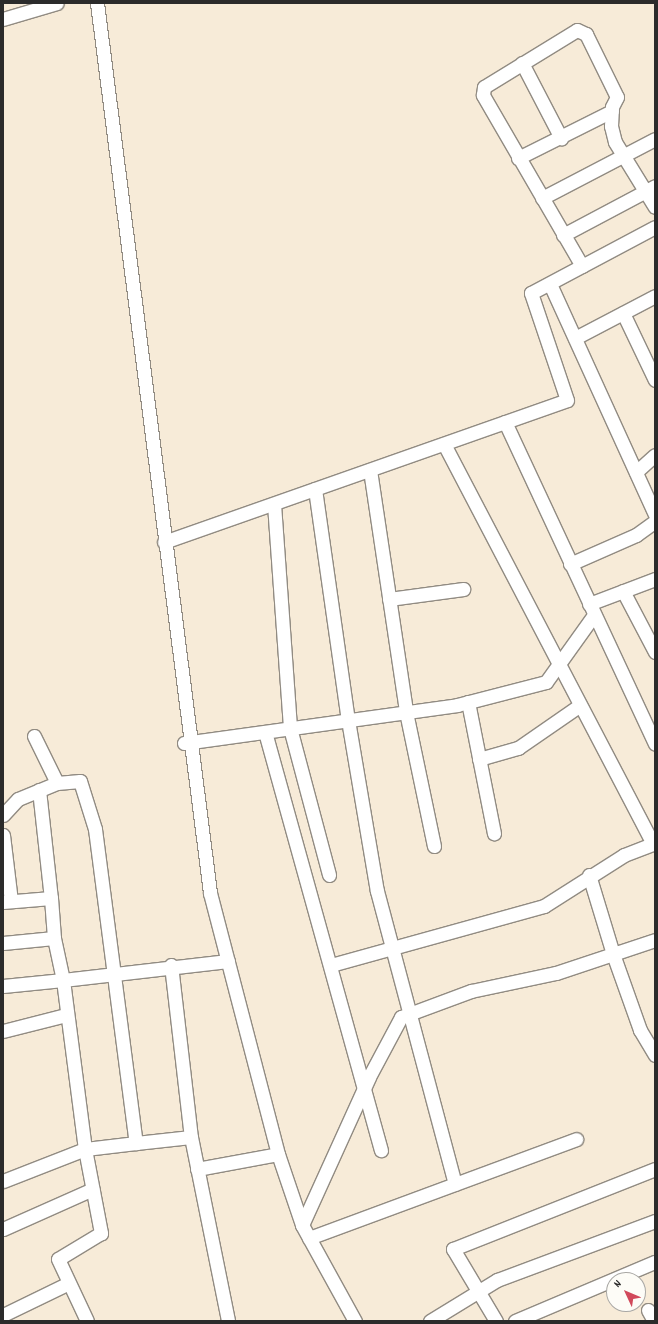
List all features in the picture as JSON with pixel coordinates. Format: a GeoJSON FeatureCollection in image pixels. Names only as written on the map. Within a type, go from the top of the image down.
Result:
{"type":"FeatureCollection","features":[{"type":"Feature","properties":{"kind":"street"},"geometry":{"type":"LineString","coordinates":[[3,19],[57,3]]}},
{"type":"Feature","properties":{"kind":"street"},"geometry":{"type":"LineString","coordinates":[[97,3],[164,542],[187,743],[210,893],[278,1154],[302,1225],[355,1321]]}},
{"type":"Feature","properties":{"kind":"street"},"geometry":{"type":"LineString","coordinates":[[582,266],[518,158],[483,95],[484,87],[576,30],[586,34],[617,97],[612,112],[611,126],[614,142],[650,188],[655,207]]}},
{"type":"Feature","properties":{"kind":"street"},"geometry":{"type":"LineString","coordinates":[[522,64],[561,138]]}},
{"type":"Feature","properties":{"kind":"street"},"geometry":{"type":"LineString","coordinates":[[518,158],[612,112]]}},
{"type":"Feature","properties":{"kind":"street"},"geometry":{"type":"LineString","coordinates":[[542,198],[655,139]]}},
{"type":"Feature","properties":{"kind":"street"},"geometry":{"type":"LineString","coordinates":[[563,235],[650,188]]}},
{"type":"Feature","properties":{"kind":"street"},"geometry":{"type":"LineString","coordinates":[[164,542],[567,400],[531,293],[655,227]]}},
{"type":"Feature","properties":{"kind":"street"},"geometry":{"type":"LineString","coordinates":[[550,284],[655,514]]}},
{"type":"Feature","properties":{"kind":"street"},"geometry":{"type":"LineString","coordinates":[[575,338],[655,296]]}},
{"type":"Feature","properties":{"kind":"street"},"geometry":{"type":"LineString","coordinates":[[623,313],[655,380]]}},
{"type":"Feature","properties":{"kind":"street"},"geometry":{"type":"LineString","coordinates":[[505,422],[591,610],[655,744]]}},
{"type":"Feature","properties":{"kind":"street"},"geometry":{"type":"LineString","coordinates":[[331,965],[544,906],[589,875],[624,855],[654,843],[580,705],[444,444]]}},
{"type":"Feature","properties":{"kind":"street"},"geometry":{"type":"LineString","coordinates":[[636,472],[655,456]]}},
{"type":"Feature","properties":{"kind":"street"},"geometry":{"type":"LineString","coordinates":[[370,470],[406,712],[434,846]]}},
{"type":"Feature","properties":{"kind":"street"},"geometry":{"type":"LineString","coordinates":[[315,489],[348,720],[377,891],[455,1184]]}},
{"type":"Feature","properties":{"kind":"street"},"geometry":{"type":"LineString","coordinates":[[274,504],[290,728],[329,875]]}},
{"type":"Feature","properties":{"kind":"street"},"geometry":{"type":"LineString","coordinates":[[570,564],[636,535],[655,521]]}},
{"type":"Feature","properties":{"kind":"street"},"geometry":{"type":"LineString","coordinates":[[187,743],[468,702],[546,682],[559,664],[591,610],[623,591],[655,579]]}},
{"type":"Feature","properties":{"kind":"street"},"geometry":{"type":"LineString","coordinates":[[389,599],[463,589]]}},
{"type":"Feature","properties":{"kind":"street"},"geometry":{"type":"LineString","coordinates":[[623,591],[655,652]]}},
{"type":"Feature","properties":{"kind":"street"},"geometry":{"type":"LineString","coordinates":[[468,702],[494,833]]}},
{"type":"Feature","properties":{"kind":"street"},"geometry":{"type":"LineString","coordinates":[[479,759],[518,748],[580,705]]}},
{"type":"Feature","properties":{"kind":"street"},"geometry":{"type":"LineString","coordinates":[[265,732],[365,1087],[381,1150]]}},
{"type":"Feature","properties":{"kind":"street"},"geometry":{"type":"LineString","coordinates":[[34,736],[57,783]]}},
{"type":"Feature","properties":{"kind":"street"},"geometry":{"type":"LineString","coordinates":[[3,816],[18,799],[57,783],[80,781],[95,829],[136,1143]]}},
{"type":"Feature","properties":{"kind":"street"},"geometry":{"type":"LineString","coordinates":[[39,790],[54,938],[63,980],[66,1015],[85,1149],[101,1233],[58,1258],[84,1320]]}},
{"type":"Feature","properties":{"kind":"street"},"geometry":{"type":"LineString","coordinates":[[3,835],[7,902],[51,898]]}},
{"type":"Feature","properties":{"kind":"street"},"geometry":{"type":"LineString","coordinates":[[589,875],[612,954],[640,1030],[655,1055]]}},
{"type":"Feature","properties":{"kind":"street"},"geometry":{"type":"LineString","coordinates":[[3,943],[54,938]]}},
{"type":"Feature","properties":{"kind":"street"},"geometry":{"type":"LineString","coordinates":[[302,1225],[365,1087],[401,1017],[471,991],[556,973],[655,940]]}},
{"type":"Feature","properties":{"kind":"street"},"geometry":{"type":"LineString","coordinates":[[3,986],[113,975],[171,965],[228,960]]}},
{"type":"Feature","properties":{"kind":"street"},"geometry":{"type":"LineString","coordinates":[[171,965],[191,1137],[228,1321]]}},
{"type":"Feature","properties":{"kind":"street"},"geometry":{"type":"LineString","coordinates":[[3,1031],[66,1015]]}},
{"type":"Feature","properties":{"kind":"street"},"geometry":{"type":"LineString","coordinates":[[3,1181],[85,1149],[191,1137]]}},
{"type":"Feature","properties":{"kind":"street"},"geometry":{"type":"LineString","coordinates":[[309,1238],[576,1139]]}},
{"type":"Feature","properties":{"kind":"street"},"geometry":{"type":"LineString","coordinates":[[197,1169],[278,1154]]}},
{"type":"Feature","properties":{"kind":"street"},"geometry":{"type":"LineString","coordinates":[[496,1321],[453,1249],[655,1169]]}},
{"type":"Feature","properties":{"kind":"street"},"geometry":{"type":"LineString","coordinates":[[3,1229],[93,1189]]}},
{"type":"Feature","properties":{"kind":"street"},"geometry":{"type":"LineString","coordinates":[[430,1321],[497,1280],[655,1221]]}},
{"type":"Feature","properties":{"kind":"street"},"geometry":{"type":"LineString","coordinates":[[515,1321],[655,1262]]}},
{"type":"Feature","properties":{"kind":"street"},"geometry":{"type":"LineString","coordinates":[[3,1315],[69,1283]]}}]}
